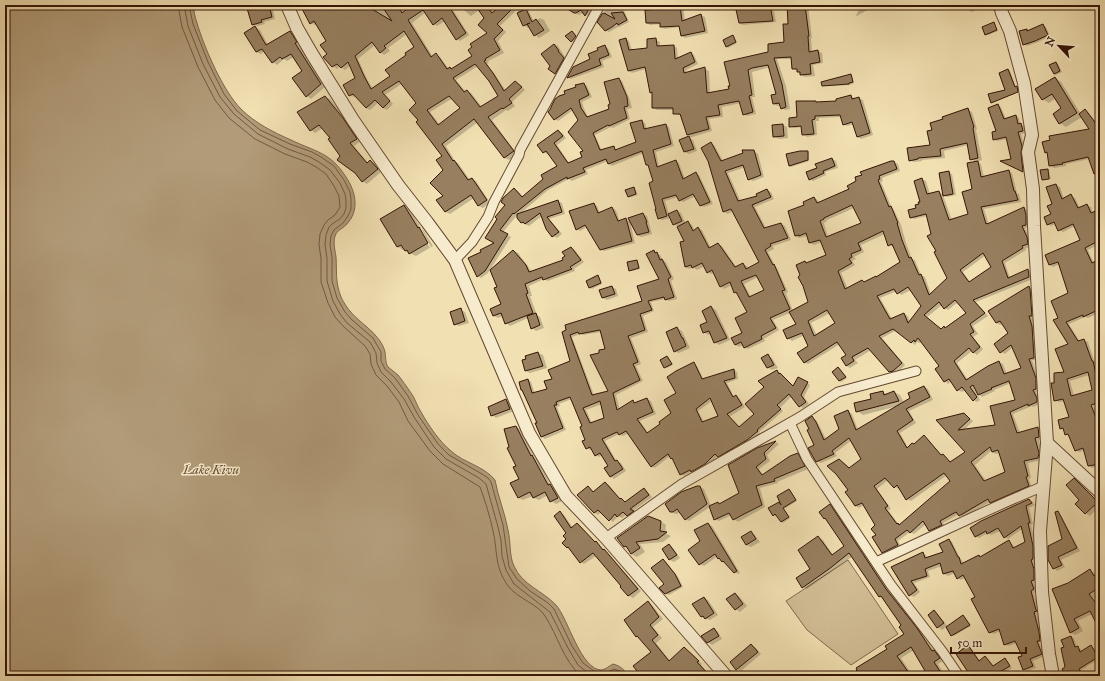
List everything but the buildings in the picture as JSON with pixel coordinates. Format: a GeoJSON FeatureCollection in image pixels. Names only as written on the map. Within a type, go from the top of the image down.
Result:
{"type":"FeatureCollection","features":[{"type":"Feature","properties":{"kind":"street"},"geometry":{"type":"LineString","coordinates":[[287,5],[297,28],[309,49],[353,120],[398,185],[455,260],[529,433],[566,496],[606,538],[726,676]]}},
{"type":"Feature","properties":{"kind":"street"},"geometry":{"type":"LineString","coordinates":[[455,260],[472,242],[488,217],[494,202],[519,155],[520,150],[600,5]]}},
{"type":"Feature","properties":{"kind":"street"},"geometry":{"type":"LineString","coordinates":[[998,8],[1010,31],[1024,83],[1032,136],[1028,152],[1033,189],[1047,443],[1040,531],[1042,592],[1049,654],[1054,676]]}},
{"type":"Feature","properties":{"kind":"street"},"geometry":{"type":"LineString","coordinates":[[606,538],[682,484],[790,423],[838,392],[916,371]]}},
{"type":"Feature","properties":{"kind":"street"},"geometry":{"type":"LineString","coordinates":[[790,423],[807,459],[891,585],[942,651],[959,676]]}},
{"type":"Feature","properties":{"kind":"street"},"geometry":{"type":"LineString","coordinates":[[1047,443],[1100,492]]}},
{"type":"Feature","properties":{"kind":"street"},"geometry":{"type":"LineString","coordinates":[[876,562],[1003,503],[1044,486]]}},
{"type":"Feature","properties":{"kind":"shaded area"},"geometry":{"type":"Polygon","coordinates":[[[848,560],[898,634],[851,665],[807,630],[786,601],[848,560]]]}},
{"type":"Feature","properties":{"kind":"water","name":"Lake Kivu"},"geometry":{"type":"Polygon","coordinates":[[[5,5],[193,5],[200,33],[209,56],[221,80],[234,101],[241,109],[258,123],[328,157],[346,177],[354,195],[355,208],[350,220],[337,232],[334,241],[337,281],[341,297],[352,314],[379,339],[383,346],[388,367],[398,375],[406,386],[427,423],[438,438],[456,455],[485,471],[495,480],[507,524],[511,558],[518,573],[527,583],[556,605],[561,612],[581,653],[594,668],[602,670],[613,664],[622,668],[629,676],[5,676],[5,5]]]}}]}
